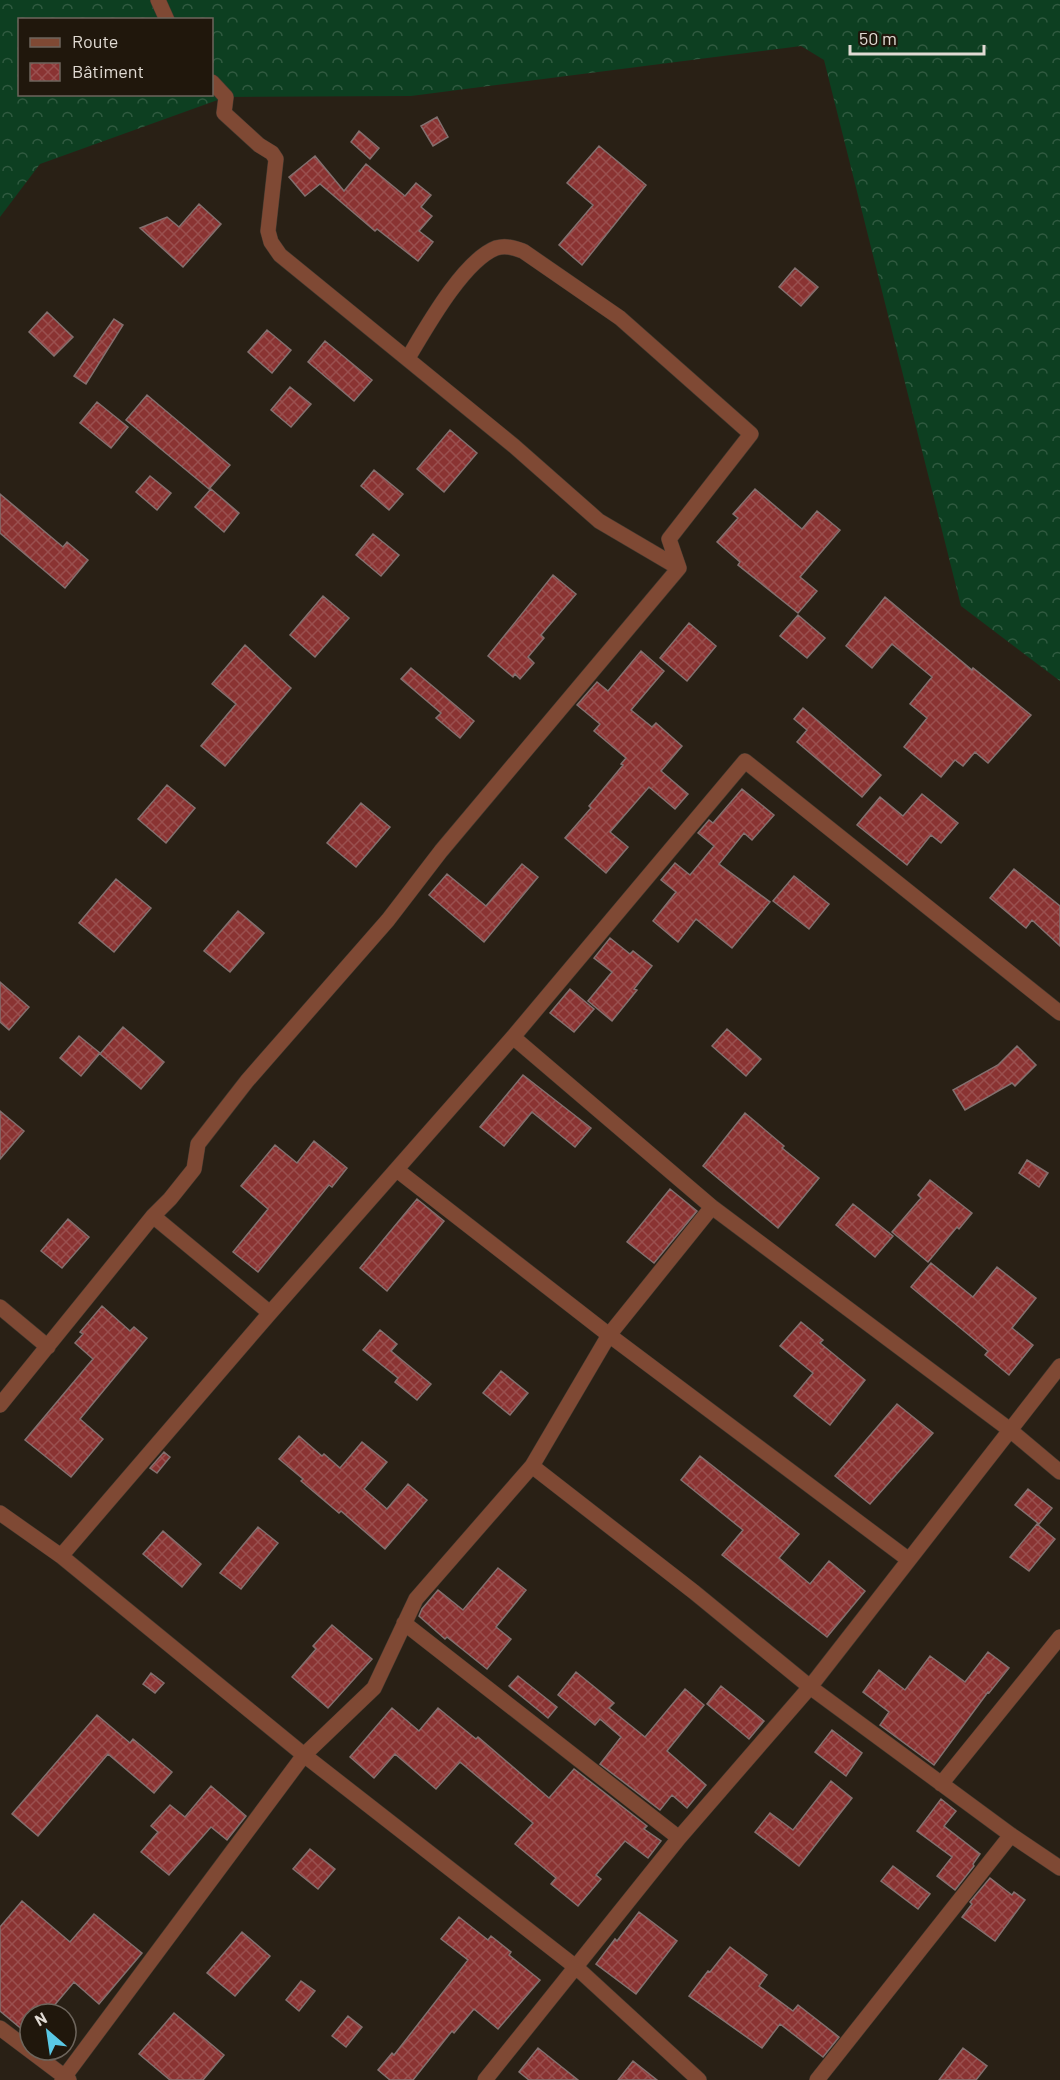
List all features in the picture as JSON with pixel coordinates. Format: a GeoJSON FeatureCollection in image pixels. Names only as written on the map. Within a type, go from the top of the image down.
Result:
{"type":"FeatureCollection","features":[{"type":"Feature","properties":{"kind":"street"},"geometry":{"type":"LineString","coordinates":[[158,0],[166,18]]}},
{"type":"Feature","properties":{"kind":"street"},"geometry":{"type":"LineString","coordinates":[[213,83],[226,97],[224,113],[259,145],[272,153],[276,159],[268,231],[271,242],[280,255],[408,358],[598,521],[678,568]]}},
{"type":"Feature","properties":{"kind":"street"},"geometry":{"type":"LineString","coordinates":[[408,358],[458,281],[478,259],[495,248],[508,246],[523,250],[620,318],[751,434],[669,539],[678,568]]}},
{"type":"Feature","properties":{"kind":"street"},"geometry":{"type":"LineString","coordinates":[[0,1405],[153,1215],[170,1199],[194,1169],[198,1144],[247,1081],[388,920],[441,851],[678,568]]}},
{"type":"Feature","properties":{"kind":"street"},"geometry":{"type":"LineString","coordinates":[[61,1556],[270,1313],[513,1037],[745,761],[1060,1013]]}},
{"type":"Feature","properties":{"kind":"street"},"geometry":{"type":"LineString","coordinates":[[513,1037],[712,1207],[1010,1430],[1060,1472]]}},
{"type":"Feature","properties":{"kind":"street"},"geometry":{"type":"LineString","coordinates":[[397,1170],[609,1335],[909,1560]]}},
{"type":"Feature","properties":{"kind":"street"},"geometry":{"type":"LineString","coordinates":[[0,2028],[65,2079],[304,1755],[374,1689],[416,1599],[532,1466],[609,1335],[712,1207]]}},
{"type":"Feature","properties":{"kind":"street"},"geometry":{"type":"LineString","coordinates":[[153,1215],[270,1313]]}},
{"type":"Feature","properties":{"kind":"street"},"geometry":{"type":"LineString","coordinates":[[0,1307],[48,1347]]}},
{"type":"Feature","properties":{"kind":"street"},"geometry":{"type":"LineString","coordinates":[[485,2080],[679,1838],[810,1687],[1060,1366]]}},
{"type":"Feature","properties":{"kind":"street"},"geometry":{"type":"LineString","coordinates":[[532,1466],[694,1592],[810,1687],[1011,1835],[1060,1868]]}},
{"type":"Feature","properties":{"kind":"street"},"geometry":{"type":"LineString","coordinates":[[0,1513],[61,1556],[304,1755],[577,1968],[699,2080]]}},
{"type":"Feature","properties":{"kind":"street"},"geometry":{"type":"LineString","coordinates":[[404,1623],[679,1838]]}},
{"type":"Feature","properties":{"kind":"street"},"geometry":{"type":"LineString","coordinates":[[941,1784],[1060,1637]]}},
{"type":"Feature","properties":{"kind":"street"},"geometry":{"type":"LineString","coordinates":[[817,2080],[1011,1835]]}},
{"type":"Feature","properties":{"kind":"green space"},"geometry":{"type":"Polygon","coordinates":[[[0,0],[1060,0],[1060,681],[961,606],[824,60],[801,46],[411,96],[226,97],[40,164],[0,217],[0,0]]]}},
{"type":"Feature","properties":{"kind":"building"},"geometry":{"type":"Polygon","coordinates":[[[437,117],[448,137],[433,146],[421,126],[437,117]]]}},
{"type":"Feature","properties":{"kind":"building"},"geometry":{"type":"Polygon","coordinates":[[[359,131],[379,148],[370,159],[351,142],[359,131]]]}},
{"type":"Feature","properties":{"kind":"building"},"geometry":{"type":"Polygon","coordinates":[[[599,146],[646,185],[582,265],[559,245],[593,205],[567,183],[599,146]]]}},
{"type":"Feature","properties":{"kind":"building"},"geometry":{"type":"Polygon","coordinates":[[[315,156],[344,191],[366,164],[405,196],[416,183],[431,195],[421,207],[432,216],[419,231],[433,242],[418,261],[377,229],[375,231],[320,184],[305,196],[289,177],[315,156]]]}},
{"type":"Feature","properties":{"kind":"building"},"geometry":{"type":"Polygon","coordinates":[[[199,204],[221,224],[183,267],[140,228],[167,217],[179,227],[199,204]]]}},
{"type":"Feature","properties":{"kind":"building"},"geometry":{"type":"Polygon","coordinates":[[[795,268],[818,287],[801,306],[779,287],[795,268]]]}},
{"type":"Feature","properties":{"kind":"building"},"geometry":{"type":"Polygon","coordinates":[[[47,312],[73,337],[54,356],[29,332],[47,312]]]}},
{"type":"Feature","properties":{"kind":"building"},"geometry":{"type":"Polygon","coordinates":[[[114,319],[123,325],[86,384],[74,376],[114,319]]]}},
{"type":"Feature","properties":{"kind":"building"},"geometry":{"type":"Polygon","coordinates":[[[267,330],[291,350],[272,373],[248,352],[267,330]]]}},
{"type":"Feature","properties":{"kind":"building"},"geometry":{"type":"Polygon","coordinates":[[[325,341],[372,380],[354,401],[308,362],[325,341]]]}},
{"type":"Feature","properties":{"kind":"building"},"geometry":{"type":"Polygon","coordinates":[[[290,387],[311,404],[291,427],[271,410],[290,387]]]}},
{"type":"Feature","properties":{"kind":"building"},"geometry":{"type":"Polygon","coordinates":[[[147,395],[230,465],[209,489],[126,420],[147,395]]]}},
{"type":"Feature","properties":{"kind":"building"},"geometry":{"type":"Polygon","coordinates":[[[97,402],[128,427],[111,448],[80,423],[97,402]]]}},
{"type":"Feature","properties":{"kind":"building"},"geometry":{"type":"Polygon","coordinates":[[[450,430],[477,453],[444,492],[417,469],[450,430]]]}},
{"type":"Feature","properties":{"kind":"building"},"geometry":{"type":"Polygon","coordinates":[[[374,470],[403,494],[389,510],[361,486],[374,470]]]}},
{"type":"Feature","properties":{"kind":"building"},"geometry":{"type":"Polygon","coordinates":[[[150,476],[171,493],[157,510],[136,492],[150,476]]]}},
{"type":"Feature","properties":{"kind":"building"},"geometry":{"type":"Polygon","coordinates":[[[211,489],[239,513],[224,532],[195,507],[211,489]]]}},
{"type":"Feature","properties":{"kind":"building"},"geometry":{"type":"Polygon","coordinates":[[[755,489],[802,529],[817,511],[840,530],[800,577],[817,591],[798,613],[738,565],[740,562],[717,542],[738,518],[733,514],[755,489]]]}},
{"type":"Feature","properties":{"kind":"building"},"geometry":{"type":"Polygon","coordinates":[[[0,494],[63,547],[67,542],[88,560],[65,588],[0,533],[0,494]]]}},
{"type":"Feature","properties":{"kind":"building"},"geometry":{"type":"Polygon","coordinates":[[[373,534],[399,555],[381,576],[356,555],[373,534]]]}},
{"type":"Feature","properties":{"kind":"building"},"geometry":{"type":"Polygon","coordinates":[[[553,575],[576,594],[541,635],[544,638],[528,657],[534,663],[520,679],[515,674],[513,677],[488,656],[553,575]]]}},
{"type":"Feature","properties":{"kind":"building"},"geometry":{"type":"Polygon","coordinates":[[[323,596],[349,618],[315,657],[290,635],[323,596]]]}},
{"type":"Feature","properties":{"kind":"building"},"geometry":{"type":"Polygon","coordinates":[[[885,597],[972,670],[973,668],[1031,715],[988,763],[975,752],[963,766],[955,760],[941,777],[904,747],[927,718],[910,704],[932,677],[892,644],[872,668],[846,646],[885,597]]]}},
{"type":"Feature","properties":{"kind":"building"},"geometry":{"type":"Polygon","coordinates":[[[798,615],[825,638],[807,658],[780,636],[798,615]]]}},
{"type":"Feature","properties":{"kind":"building"},"geometry":{"type":"Polygon","coordinates":[[[689,623],[716,646],[687,681],[660,658],[689,623]]]}},
{"type":"Feature","properties":{"kind":"building"},"geometry":{"type":"Polygon","coordinates":[[[245,645],[291,688],[225,766],[201,746],[236,704],[212,684],[245,645]]]}},
{"type":"Feature","properties":{"kind":"building"},"geometry":{"type":"Polygon","coordinates":[[[641,651],[664,671],[631,710],[652,727],[656,723],[682,746],[661,771],[688,794],[675,809],[649,787],[610,832],[628,847],[606,873],[565,838],[591,808],[589,806],[623,765],[621,764],[626,758],[594,731],[600,724],[577,705],[597,682],[608,691],[641,651]]]}},
{"type":"Feature","properties":{"kind":"building"},"geometry":{"type":"Polygon","coordinates":[[[411,668],[474,721],[460,738],[436,718],[441,713],[401,679],[411,668]]]}},
{"type":"Feature","properties":{"kind":"building"},"geometry":{"type":"Polygon","coordinates":[[[803,708],[881,775],[862,797],[797,742],[807,730],[794,719],[803,708]]]}},
{"type":"Feature","properties":{"kind":"building"},"geometry":{"type":"Polygon","coordinates":[[[167,785],[195,808],[166,843],[138,819],[167,785]]]}},
{"type":"Feature","properties":{"kind":"building"},"geometry":{"type":"Polygon","coordinates":[[[742,789],[774,815],[752,840],[744,833],[719,864],[770,902],[732,948],[696,919],[678,942],[653,921],[676,892],[661,880],[675,863],[690,875],[714,846],[698,833],[709,820],[713,823],[742,789]]]}},
{"type":"Feature","properties":{"kind":"building"},"geometry":{"type":"Polygon","coordinates":[[[922,794],[958,823],[941,843],[931,835],[907,865],[857,825],[880,797],[903,816],[922,794]]]}},
{"type":"Feature","properties":{"kind":"building"},"geometry":{"type":"Polygon","coordinates":[[[361,803],[390,827],[356,867],[327,843],[361,803]]]}},
{"type":"Feature","properties":{"kind":"building"},"geometry":{"type":"Polygon","coordinates":[[[522,864],[538,877],[484,942],[429,895],[447,874],[486,906],[522,864]]]}},
{"type":"Feature","properties":{"kind":"building"},"geometry":{"type":"Polygon","coordinates":[[[1014,869],[1060,906],[1060,946],[1032,920],[1026,928],[990,898],[1014,869]]]}},
{"type":"Feature","properties":{"kind":"building"},"geometry":{"type":"Polygon","coordinates":[[[794,876],[829,904],[809,929],[773,901],[794,876]]]}},
{"type":"Feature","properties":{"kind":"building"},"geometry":{"type":"Polygon","coordinates":[[[116,879],[151,908],[114,952],[79,923],[116,879]]]}},
{"type":"Feature","properties":{"kind":"building"},"geometry":{"type":"Polygon","coordinates":[[[238,911],[264,933],[230,972],[204,951],[238,911]]]}},
{"type":"Feature","properties":{"kind":"building"},"geometry":{"type":"Polygon","coordinates":[[[610,938],[630,954],[633,951],[652,966],[634,989],[637,990],[612,1021],[588,1001],[612,972],[594,958],[610,938]]]}},
{"type":"Feature","properties":{"kind":"building"},"geometry":{"type":"Polygon","coordinates":[[[0,982],[29,1007],[9,1030],[0,1022],[0,982]]]}},
{"type":"Feature","properties":{"kind":"building"},"geometry":{"type":"Polygon","coordinates":[[[570,989],[594,1009],[574,1032],[550,1013],[570,989]]]}},
{"type":"Feature","properties":{"kind":"building"},"geometry":{"type":"Polygon","coordinates":[[[123,1027],[164,1062],[141,1089],[100,1054],[123,1027]]]}},
{"type":"Feature","properties":{"kind":"building"},"geometry":{"type":"Polygon","coordinates":[[[727,1029],[761,1059],[746,1076],[712,1046],[727,1029]]]}},
{"type":"Feature","properties":{"kind":"building"},"geometry":{"type":"Polygon","coordinates":[[[79,1036],[100,1053],[81,1076],[60,1058],[79,1036]]]}},
{"type":"Feature","properties":{"kind":"building"},"geometry":{"type":"Polygon","coordinates":[[[1017,1046],[1036,1065],[1015,1086],[1012,1083],[965,1110],[953,1090],[998,1065],[1017,1046]]]}},
{"type":"Feature","properties":{"kind":"building"},"geometry":{"type":"Polygon","coordinates":[[[523,1075],[591,1128],[575,1147],[532,1112],[504,1146],[480,1127],[523,1075]]]}},
{"type":"Feature","properties":{"kind":"building"},"geometry":{"type":"Polygon","coordinates":[[[0,1111],[24,1131],[0,1159],[0,1111]]]}},
{"type":"Feature","properties":{"kind":"building"},"geometry":{"type":"Polygon","coordinates":[[[745,1113],[784,1146],[782,1148],[819,1178],[778,1228],[703,1166],[745,1113]]]}},
{"type":"Feature","properties":{"kind":"building"},"geometry":{"type":"Polygon","coordinates":[[[314,1141],[347,1168],[332,1187],[329,1185],[258,1272],[233,1252],[268,1209],[241,1186],[275,1145],[297,1163],[314,1141]]]}},
{"type":"Feature","properties":{"kind":"building"},"geometry":{"type":"Polygon","coordinates":[[[1027,1160],[1048,1173],[1039,1187],[1019,1173],[1027,1160]]]}},
{"type":"Feature","properties":{"kind":"building"},"geometry":{"type":"Polygon","coordinates":[[[930,1180],[972,1213],[959,1229],[957,1227],[928,1262],[892,1232],[921,1198],[918,1195],[930,1180]]]}},
{"type":"Feature","properties":{"kind":"building"},"geometry":{"type":"Polygon","coordinates":[[[670,1189],[697,1211],[654,1263],[627,1242],[670,1189]]]}},
{"type":"Feature","properties":{"kind":"building"},"geometry":{"type":"Polygon","coordinates":[[[417,1199],[444,1221],[387,1291],[360,1268],[417,1199]]]}},
{"type":"Feature","properties":{"kind":"building"},"geometry":{"type":"Polygon","coordinates":[[[853,1204],[893,1236],[875,1257],[836,1225],[853,1204]]]}},
{"type":"Feature","properties":{"kind":"building"},"geometry":{"type":"Polygon","coordinates":[[[68,1219],[89,1237],[62,1268],[41,1251],[68,1219]]]}},
{"type":"Feature","properties":{"kind":"building"},"geometry":{"type":"Polygon","coordinates":[[[931,1263],[973,1297],[997,1267],[1036,1298],[1012,1328],[1033,1345],[1009,1375],[985,1355],[988,1351],[911,1287],[931,1263]]]}},
{"type":"Feature","properties":{"kind":"building"},"geometry":{"type":"Polygon","coordinates":[[[102,1306],[130,1331],[134,1327],[147,1338],[80,1419],[103,1439],[71,1477],[25,1440],[93,1359],[75,1343],[83,1334],[80,1332],[102,1306]]]}},
{"type":"Feature","properties":{"kind":"building"},"geometry":{"type":"Polygon","coordinates":[[[801,1322],[823,1340],[820,1343],[865,1380],[830,1425],[794,1396],[813,1373],[780,1346],[801,1322]]]}},
{"type":"Feature","properties":{"kind":"building"},"geometry":{"type":"Polygon","coordinates":[[[380,1330],[397,1344],[391,1351],[431,1384],[417,1400],[395,1382],[398,1378],[363,1350],[380,1330]]]}},
{"type":"Feature","properties":{"kind":"building"},"geometry":{"type":"Polygon","coordinates":[[[501,1371],[528,1393],[510,1415],[483,1393],[501,1371]]]}},
{"type":"Feature","properties":{"kind":"building"},"geometry":{"type":"Polygon","coordinates":[[[897,1404],[933,1433],[870,1504],[835,1476],[897,1404]]]}},
{"type":"Feature","properties":{"kind":"building"},"geometry":{"type":"Polygon","coordinates":[[[299,1436],[340,1468],[362,1442],[387,1462],[364,1489],[387,1509],[408,1484],[427,1500],[385,1549],[341,1511],[339,1513],[301,1481],[303,1479],[279,1459],[299,1436]]]}},
{"type":"Feature","properties":{"kind":"building"},"geometry":{"type":"Polygon","coordinates":[[[164,1452],[170,1457],[157,1473],[150,1468],[164,1452]]]}},
{"type":"Feature","properties":{"kind":"building"},"geometry":{"type":"Polygon","coordinates":[[[700,1456],[799,1534],[779,1558],[810,1584],[829,1561],[865,1591],[827,1637],[722,1555],[743,1530],[681,1480],[700,1456]]]}},
{"type":"Feature","properties":{"kind":"building"},"geometry":{"type":"Polygon","coordinates":[[[1028,1489],[1052,1508],[1039,1524],[1015,1505],[1028,1489]]]}},
{"type":"Feature","properties":{"kind":"building"},"geometry":{"type":"Polygon","coordinates":[[[1037,1524],[1055,1539],[1029,1571],[1010,1557],[1037,1524]]]}},
{"type":"Feature","properties":{"kind":"building"},"geometry":{"type":"Polygon","coordinates":[[[258,1527],[278,1543],[241,1589],[220,1573],[258,1527]]]}},
{"type":"Feature","properties":{"kind":"building"},"geometry":{"type":"Polygon","coordinates":[[[163,1531],[201,1564],[182,1587],[143,1554],[163,1531]]]}},
{"type":"Feature","properties":{"kind":"building"},"geometry":{"type":"Polygon","coordinates":[[[498,1568],[526,1590],[496,1627],[511,1639],[487,1669],[447,1637],[445,1639],[419,1616],[438,1590],[463,1610],[498,1568]]]}},
{"type":"Feature","properties":{"kind":"building"},"geometry":{"type":"Polygon","coordinates":[[[332,1625],[372,1659],[328,1708],[292,1677],[316,1649],[313,1646],[332,1625]]]}},
{"type":"Feature","properties":{"kind":"building"},"geometry":{"type":"Polygon","coordinates":[[[988,1652],[1009,1668],[988,1692],[934,1765],[880,1725],[889,1712],[863,1692],[879,1670],[905,1690],[930,1656],[965,1682],[988,1652]]]}},
{"type":"Feature","properties":{"kind":"building"},"geometry":{"type":"Polygon","coordinates":[[[576,1672],[614,1703],[609,1708],[645,1737],[685,1689],[704,1705],[667,1751],[706,1785],[687,1808],[672,1795],[660,1810],[600,1764],[621,1737],[600,1719],[595,1725],[558,1695],[576,1672]]]}},
{"type":"Feature","properties":{"kind":"building"},"geometry":{"type":"Polygon","coordinates":[[[151,1673],[164,1683],[155,1693],[143,1684],[151,1673]]]}},
{"type":"Feature","properties":{"kind":"building"},"geometry":{"type":"Polygon","coordinates":[[[518,1676],[557,1707],[548,1718],[509,1686],[518,1676]]]}},
{"type":"Feature","properties":{"kind":"building"},"geometry":{"type":"Polygon","coordinates":[[[721,1686],[764,1721],[749,1739],[707,1704],[721,1686]]]}},
{"type":"Feature","properties":{"kind":"building"},"geometry":{"type":"Polygon","coordinates":[[[392,1708],[419,1731],[438,1708],[476,1739],[478,1737],[549,1798],[574,1769],[647,1826],[644,1829],[661,1841],[648,1858],[625,1841],[596,1875],[601,1879],[578,1906],[551,1884],[556,1878],[515,1844],[533,1823],[460,1762],[436,1789],[395,1754],[374,1778],[350,1757],[392,1708]]]}},
{"type":"Feature","properties":{"kind":"building"},"geometry":{"type":"Polygon","coordinates":[[[97,1715],[130,1743],[133,1739],[172,1772],[154,1793],[108,1754],[38,1836],[12,1814],[97,1715]]]}},
{"type":"Feature","properties":{"kind":"building"},"geometry":{"type":"Polygon","coordinates":[[[832,1730],[862,1753],[846,1776],[815,1752],[832,1730]]]}},
{"type":"Feature","properties":{"kind":"building"},"geometry":{"type":"Polygon","coordinates":[[[831,1781],[852,1798],[799,1866],[755,1832],[770,1813],[793,1830],[831,1781]]]}},
{"type":"Feature","properties":{"kind":"building"},"geometry":{"type":"Polygon","coordinates":[[[211,1786],[246,1816],[227,1840],[211,1827],[169,1875],[141,1852],[158,1832],[151,1826],[170,1805],[185,1817],[211,1786]]]}},
{"type":"Feature","properties":{"kind":"building"},"geometry":{"type":"Polygon","coordinates":[[[941,1799],[956,1811],[944,1826],[980,1854],[974,1866],[955,1890],[937,1876],[952,1857],[917,1831],[941,1799]]]}},
{"type":"Feature","properties":{"kind":"building"},"geometry":{"type":"Polygon","coordinates":[[[310,1849],[335,1869],[318,1889],[293,1869],[310,1849]]]}},
{"type":"Feature","properties":{"kind":"building"},"geometry":{"type":"Polygon","coordinates":[[[893,1866],[930,1894],[918,1909],[881,1881],[893,1866]]]}},
{"type":"Feature","properties":{"kind":"building"},"geometry":{"type":"Polygon","coordinates":[[[990,1878],[1012,1895],[1014,1892],[1025,1900],[995,1941],[962,1917],[972,1904],[970,1902],[990,1878]]]}},
{"type":"Feature","properties":{"kind":"building"},"geometry":{"type":"Polygon","coordinates":[[[22,1901],[70,1942],[94,1914],[142,1953],[99,2004],[74,1982],[57,2002],[18,2002],[18,2026],[0,2011],[0,1927],[22,1901]]]}},
{"type":"Feature","properties":{"kind":"building"},"geometry":{"type":"Polygon","coordinates":[[[639,1912],[677,1941],[636,1994],[596,1964],[639,1912]]]}},
{"type":"Feature","properties":{"kind":"building"},"geometry":{"type":"Polygon","coordinates":[[[459,1917],[488,1940],[491,1936],[511,1952],[509,1955],[540,1980],[498,2029],[474,2009],[454,2033],[452,2031],[413,2080],[390,2080],[378,2070],[392,2053],[394,2055],[468,1960],[441,1939],[459,1917]]]}},
{"type":"Feature","properties":{"kind":"building"},"geometry":{"type":"Polygon","coordinates":[[[242,1932],[270,1956],[235,1996],[207,1973],[242,1932]]]}},
{"type":"Feature","properties":{"kind":"building"},"geometry":{"type":"Polygon","coordinates":[[[730,1947],[767,1975],[759,1986],[793,2011],[798,2005],[839,2037],[823,2057],[780,2024],[762,2048],[689,1996],[730,1947]]]}},
{"type":"Feature","properties":{"kind":"building"},"geometry":{"type":"Polygon","coordinates":[[[301,1981],[315,1991],[299,2011],[286,2000],[301,1981]]]}},
{"type":"Feature","properties":{"kind":"building"},"geometry":{"type":"Polygon","coordinates":[[[174,2013],[224,2055],[203,2080],[170,2080],[139,2054],[174,2013]]]}},
{"type":"Feature","properties":{"kind":"building"},"geometry":{"type":"Polygon","coordinates":[[[348,2016],[362,2027],[346,2047],[332,2036],[348,2016]]]}},
{"type":"Feature","properties":{"kind":"building"},"geometry":{"type":"Polygon","coordinates":[[[538,2048],[578,2080],[529,2080],[519,2072],[538,2048]]]}},
{"type":"Feature","properties":{"kind":"building"},"geometry":{"type":"Polygon","coordinates":[[[963,2048],[987,2066],[976,2080],[939,2080],[963,2048]]]}},
{"type":"Feature","properties":{"kind":"building"},"geometry":{"type":"Polygon","coordinates":[[[633,2061],[657,2080],[618,2080],[633,2061]]]}}]}
